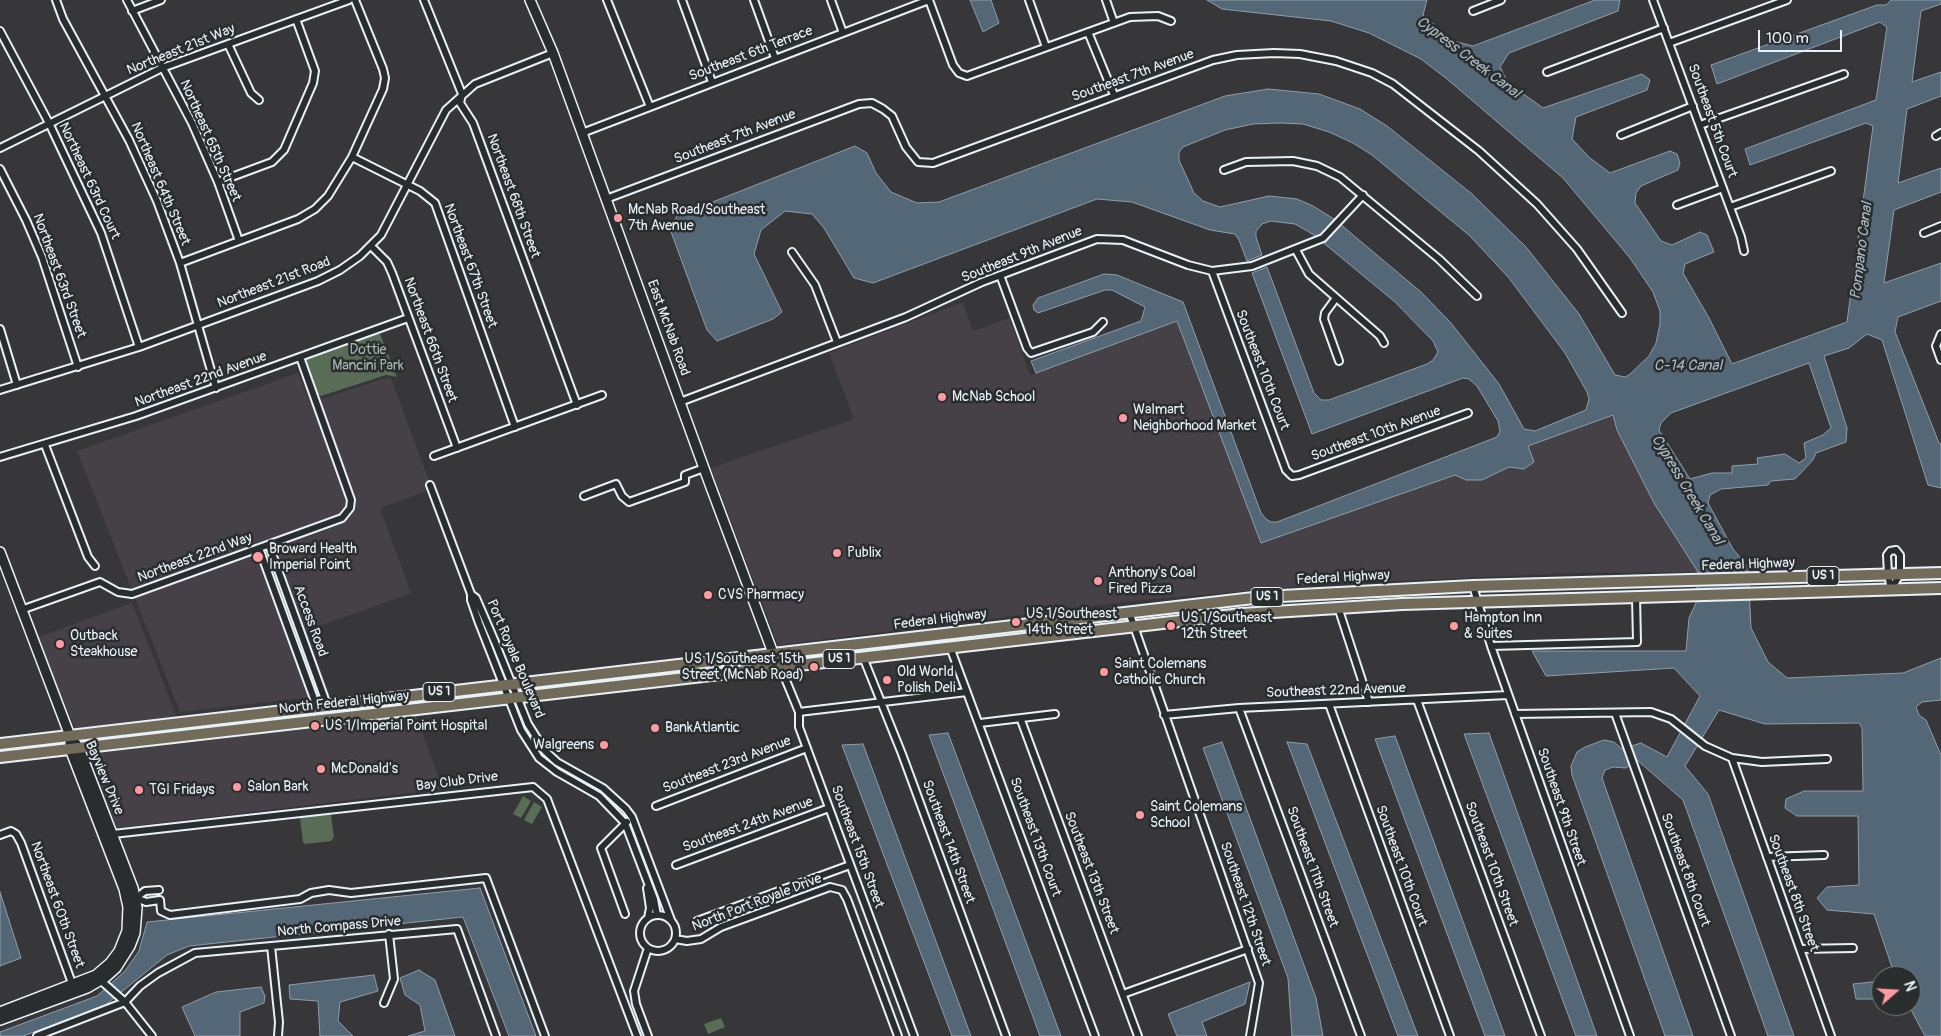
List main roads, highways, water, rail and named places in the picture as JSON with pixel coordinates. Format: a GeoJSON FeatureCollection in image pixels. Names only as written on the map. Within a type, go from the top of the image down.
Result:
{"type":"FeatureCollection","features":[{"type":"Feature","properties":{"kind":"main road","name":"Federal Highway"},"geometry":{"type":"LineString","coordinates":[[773,653],[1129,612],[1326,592],[1941,573]]}},
{"type":"Feature","properties":{"kind":"main road"},"geometry":{"type":"LineString","coordinates":[[1592,598],[1602,589],[1619,582]]}},
{"type":"Feature","properties":{"kind":"main road"},"geometry":{"type":"LineString","coordinates":[[1572,599],[1585,592],[1594,583]]}},
{"type":"Feature","properties":{"kind":"main road","name":"Federal Highway"},"geometry":{"type":"LineString","coordinates":[[780,666],[1133,625],[1308,608],[1941,588]]}},
{"type":"Feature","properties":{"kind":"main road"},"geometry":{"type":"LineString","coordinates":[[1338,607],[1343,597],[1354,591]]}},
{"type":"Feature","properties":{"kind":"main road"},"geometry":{"type":"LineString","coordinates":[[1308,608],[1319,602],[1326,592]]}},
{"type":"Feature","properties":{"kind":"main road"},"geometry":{"type":"LineString","coordinates":[[950,647],[972,630]]}},
{"type":"Feature","properties":{"kind":"main road"},"geometry":{"type":"LineString","coordinates":[[928,649],[951,633]]}},
{"type":"Feature","properties":{"kind":"main road","name":"North Federal Highway"},"geometry":{"type":"LineString","coordinates":[[0,744],[773,653]]}},
{"type":"Feature","properties":{"kind":"main road","name":"North Federal Highway"},"geometry":{"type":"LineString","coordinates":[[0,758],[780,666]]}},
{"type":"Feature","properties":{"kind":"main road"},"geometry":{"type":"LineString","coordinates":[[629,684],[634,676],[647,668]]}},
{"type":"Feature","properties":{"kind":"main road"},"geometry":{"type":"LineString","coordinates":[[605,687],[616,680],[624,671]]}},
{"type":"Feature","properties":{"kind":"main road"},"geometry":{"type":"LineString","coordinates":[[324,720],[327,706]]}},
{"type":"Feature","properties":{"kind":"main road"},"geometry":{"type":"LineString","coordinates":[[309,721],[327,706]]}},
{"type":"Feature","properties":{"kind":"main road"},"geometry":{"type":"LineString","coordinates":[[200,734],[202,726],[214,719]]}},
{"type":"Feature","properties":{"kind":"water"},"geometry":{"type":"Polygon","coordinates":[[[970,0],[991,0],[999,23],[983,32],[970,0]]]}},
{"type":"Feature","properties":{"kind":"water"},"geometry":{"type":"Polygon","coordinates":[[[1207,0],[1427,0],[1423,15],[1453,41],[1473,46],[1595,0],[1620,0],[1618,11],[1509,53],[1500,67],[1508,83],[1543,108],[1642,74],[1650,80],[1647,90],[1576,117],[1572,139],[1590,158],[1610,173],[1670,151],[1677,154],[1680,163],[1678,170],[1641,186],[1636,193],[1635,203],[1661,241],[1672,245],[1700,232],[1707,235],[1714,252],[1685,264],[1683,273],[1709,318],[1732,364],[1847,322],[1873,126],[1866,123],[1750,165],[1745,149],[1876,100],[1887,27],[1880,22],[1717,84],[1711,65],[1877,5],[1886,5],[1891,0],[1941,0],[1941,4],[1921,11],[1912,82],[1941,72],[1941,96],[1907,109],[1898,183],[1941,168],[1941,192],[1894,210],[1884,283],[1941,263],[1941,301],[1898,317],[1895,332],[1941,444],[1941,488],[1928,485],[1882,340],[1867,334],[1849,348],[1824,356],[1847,428],[1846,442],[1816,453],[1813,460],[1795,479],[1771,481],[1768,485],[1721,489],[1710,495],[1708,503],[1733,549],[1748,567],[1751,628],[1768,662],[1787,678],[1903,673],[1941,658],[1941,700],[1922,702],[1916,707],[1919,715],[1926,720],[1941,755],[1941,1036],[1925,1036],[1914,1016],[1921,1016],[1921,966],[1892,966],[1874,914],[1827,910],[1817,898],[1827,887],[1859,885],[1858,816],[1797,816],[1785,808],[1786,799],[1804,791],[1863,791],[1862,728],[1859,723],[1765,724],[1719,710],[1685,766],[1708,794],[1794,1036],[1768,1036],[1683,800],[1637,760],[1626,768],[1613,767],[1605,770],[1602,778],[1693,1036],[1665,1036],[1572,775],[1571,766],[1577,752],[1604,740],[1614,742],[1622,749],[1641,743],[1667,757],[1700,696],[1674,668],[1546,676],[1532,651],[1686,651],[1689,618],[1696,603],[1698,572],[1654,503],[1617,430],[1613,415],[1528,446],[1534,462],[1524,469],[1509,467],[1482,480],[1466,480],[1455,475],[1261,543],[1177,321],[1036,373],[1031,361],[1141,321],[1145,307],[1112,290],[1105,290],[1038,313],[1034,310],[1033,305],[1038,298],[1104,274],[1117,275],[1183,302],[1261,513],[1271,522],[1277,522],[1497,437],[1500,431],[1498,421],[1477,386],[1469,379],[1463,378],[1312,434],[1252,273],[1267,267],[1314,393],[1321,400],[1329,400],[1427,364],[1433,360],[1438,352],[1433,341],[1395,302],[1314,235],[1295,224],[1271,221],[1262,224],[1256,231],[1256,237],[1262,255],[1247,261],[1235,234],[1210,230],[1132,202],[1097,199],[873,283],[854,278],[824,228],[812,214],[785,211],[761,230],[754,254],[782,312],[773,319],[717,341],[707,330],[670,229],[677,216],[855,146],[867,153],[876,173],[891,192],[917,203],[939,202],[1225,96],[1268,89],[1319,94],[1360,109],[1387,126],[1472,194],[1526,247],[1579,314],[1615,375],[1625,377],[1629,375],[1649,356],[1656,343],[1660,324],[1660,311],[1653,292],[1630,258],[1563,178],[1421,59],[1369,33],[1331,21],[1222,9],[1207,0]],[[1253,124],[1225,130],[1183,147],[1179,152],[1179,160],[1194,193],[1203,201],[1220,207],[1269,196],[1297,199],[1334,219],[1421,292],[1451,323],[1499,384],[1524,429],[1535,431],[1586,410],[1589,399],[1587,392],[1565,353],[1509,278],[1470,236],[1372,155],[1353,143],[1329,132],[1303,124],[1253,124]],[[1809,363],[1671,413],[1661,423],[1659,430],[1690,479],[1712,473],[1732,473],[1732,466],[1758,464],[1757,458],[1785,454],[1799,463],[1806,458],[1804,443],[1823,435],[1831,428],[1809,363]]]}},
{"type":"Feature","properties":{"kind":"water"},"geometry":{"type":"Polygon","coordinates":[[[948,733],[1061,1036],[1040,1036],[929,735],[948,733]]]}},
{"type":"Feature","properties":{"kind":"water"},"geometry":{"type":"Polygon","coordinates":[[[1489,733],[1597,1036],[1576,1036],[1464,734],[1489,733]]]}},
{"type":"Feature","properties":{"kind":"water"},"geometry":{"type":"Polygon","coordinates":[[[1395,736],[1505,1036],[1485,1036],[1375,739],[1395,736]]]}},
{"type":"Feature","properties":{"kind":"water"},"geometry":{"type":"Polygon","coordinates":[[[1222,742],[1316,998],[1323,1036],[1292,1036],[1288,978],[1203,748],[1222,742]]]}},
{"type":"Feature","properties":{"kind":"water"},"geometry":{"type":"Polygon","coordinates":[[[1287,742],[1307,744],[1418,1036],[1398,1036],[1287,742]]]}},
{"type":"Feature","properties":{"kind":"water"},"geometry":{"type":"Polygon","coordinates":[[[863,744],[971,1036],[952,1036],[842,745],[863,744]]]}},
{"type":"Feature","properties":{"kind":"water"},"geometry":{"type":"Polygon","coordinates":[[[480,888],[536,1036],[509,1036],[463,917],[189,946],[167,955],[103,1007],[23,1036],[0,1036],[0,1032],[97,996],[125,971],[139,951],[147,922],[480,888]]]}},
{"type":"Feature","properties":{"kind":"water"},"geometry":{"type":"Polygon","coordinates":[[[0,892],[21,958],[0,966],[0,892]]]}},
{"type":"Feature","properties":{"kind":"water"},"geometry":{"type":"Polygon","coordinates":[[[419,970],[435,980],[455,1036],[408,1036],[425,1031],[420,1005],[405,995],[400,978],[419,970]]]}},
{"type":"Feature","properties":{"kind":"water"},"geometry":{"type":"Polygon","coordinates":[[[374,975],[378,991],[340,1002],[338,1021],[353,1036],[320,1036],[318,1001],[290,999],[289,985],[374,975]]]}},
{"type":"Feature","properties":{"kind":"water"},"geometry":{"type":"Polygon","coordinates":[[[1250,982],[1245,1004],[1202,1022],[1207,1036],[1177,1036],[1168,1014],[1250,982]]]}},
{"type":"Feature","properties":{"kind":"water"},"geometry":{"type":"Polygon","coordinates":[[[1871,982],[1871,999],[1856,999],[1853,984],[1871,982]]]}},
{"type":"Feature","properties":{"kind":"water"},"geometry":{"type":"Polygon","coordinates":[[[261,987],[265,996],[264,1003],[240,1012],[240,1036],[195,1036],[182,1007],[216,992],[261,987]]]}},
{"type":"Feature","properties":{"kind":"place","name":"McNab Road/Southeast 7th Avenue"},"geometry":{"type":"Point","coordinates":[618,218]}},
{"type":"Feature","properties":{"kind":"place","name":"McNab School"},"geometry":{"type":"Point","coordinates":[942,397]}},
{"type":"Feature","properties":{"kind":"place","name":"Walmart Neighborhood Market"},"geometry":{"type":"Point","coordinates":[1123,418]}},
{"type":"Feature","properties":{"kind":"place","name":"Publix"},"geometry":{"type":"Point","coordinates":[837,553]}},
{"type":"Feature","properties":{"kind":"place","name":"Broward Health Imperial Point"},"geometry":{"type":"Point","coordinates":[258,557]}},
{"type":"Feature","properties":{"kind":"place","name":"Anthony's Coal Fired Pizza"},"geometry":{"type":"Point","coordinates":[1098,581]}},
{"type":"Feature","properties":{"kind":"place","name":"CVS Pharmacy"},"geometry":{"type":"Point","coordinates":[708,595]}},
{"type":"Feature","properties":{"kind":"place","name":"US 1/Southeast 14th Street"},"geometry":{"type":"Point","coordinates":[1016,622]}},
{"type":"Feature","properties":{"kind":"place","name":"US 1/Southeast 12th Street"},"geometry":{"type":"Point","coordinates":[1171,626]}},
{"type":"Feature","properties":{"kind":"place","name":"Hampton Inn & Suites"},"geometry":{"type":"Point","coordinates":[1454,626]}},
{"type":"Feature","properties":{"kind":"place","name":"Outback Steakhouse"},"geometry":{"type":"Point","coordinates":[60,644]}},
{"type":"Feature","properties":{"kind":"place","name":"US 1/Southeast 15th Street (McNab Road)"},"geometry":{"type":"Point","coordinates":[814,667]}},
{"type":"Feature","properties":{"kind":"place","name":"Saint Colemans Catholic Church"},"geometry":{"type":"Point","coordinates":[1104,672]}},
{"type":"Feature","properties":{"kind":"place","name":"Old World Polish Deli"},"geometry":{"type":"Point","coordinates":[887,680]}},
{"type":"Feature","properties":{"kind":"place","name":"US 1/Imperial Point Hospital"},"geometry":{"type":"Point","coordinates":[315,726]}},
{"type":"Feature","properties":{"kind":"place","name":"BankAtlantic"},"geometry":{"type":"Point","coordinates":[655,728]}},
{"type":"Feature","properties":{"kind":"place","name":"Walgreens"},"geometry":{"type":"Point","coordinates":[604,745]}},
{"type":"Feature","properties":{"kind":"place","name":"McDonald's"},"geometry":{"type":"Point","coordinates":[321,769]}},
{"type":"Feature","properties":{"kind":"place","name":"Salon Bark"},"geometry":{"type":"Point","coordinates":[237,787]}},
{"type":"Feature","properties":{"kind":"place","name":"TGI Fridays"},"geometry":{"type":"Point","coordinates":[139,790]}},
{"type":"Feature","properties":{"kind":"place","name":"Saint Colemans School"},"geometry":{"type":"Point","coordinates":[1140,815]}},
{"type":"Feature","properties":{"kind":"water label","name":"Cypress Creek Canal"},"geometry":{"type":"Point","coordinates":[1468,58]}},
{"type":"Feature","properties":{"kind":"water label","name":"Pompano Canal"},"geometry":{"type":"Point","coordinates":[1862,251]}},
{"type":"Feature","properties":{"kind":"water label","name":"C-14 Canal"},"geometry":{"type":"Point","coordinates":[1688,366]}},
{"type":"Feature","properties":{"kind":"water label","name":"Cypress Creek Canal"},"geometry":{"type":"Point","coordinates":[1687,490]}},
{"type":"Feature","properties":{"kind":"park label","name":"Dottie Mancini Park"},"geometry":{"type":"Point","coordinates":[368,358]}}]}
